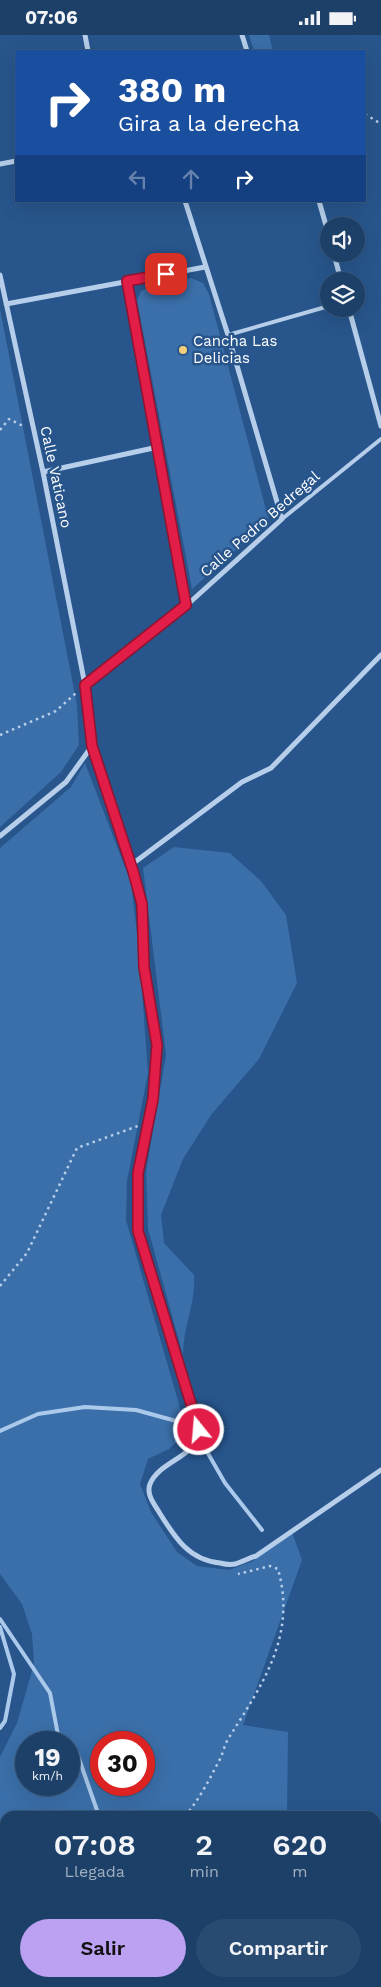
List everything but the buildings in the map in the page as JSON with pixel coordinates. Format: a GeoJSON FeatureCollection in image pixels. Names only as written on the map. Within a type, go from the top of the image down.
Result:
{"type":"FeatureCollection","features":[{"type":"Feature","properties":{"kind":"street"},"geometry":{"type":"LineString","coordinates":[[85,35],[88,50]]}},
{"type":"Feature","properties":{"kind":"street"},"geometry":{"type":"LineString","coordinates":[[242,35],[247,50]]}},
{"type":"Feature","properties":{"kind":"street"},"geometry":{"type":"LineString","coordinates":[[0,164],[15,161]]}},
{"type":"Feature","properties":{"kind":"street"},"geometry":{"type":"LineString","coordinates":[[185,202],[204,267],[228,335],[282,519]]}},
{"type":"Feature","properties":{"kind":"street"},"geometry":{"type":"LineString","coordinates":[[319,202],[324,217]]}},
{"type":"Feature","properties":{"kind":"street"},"geometry":{"type":"LineString","coordinates":[[6,304],[204,267]]}},
{"type":"Feature","properties":{"kind":"street","name":"Calle Vaticano"},"geometry":{"type":"LineString","coordinates":[[0,275],[43,472],[85,685],[92,746],[142,904],[144,967],[157,1045],[153,1099],[138,1173],[138,1231],[199,1430],[198,1440],[190,1450],[165,1468],[149,1485],[150,1497],[176,1540],[196,1557],[213,1563],[233,1564],[264,1551],[381,1470]]}},
{"type":"Feature","properties":{"kind":"street"},"geometry":{"type":"LineString","coordinates":[[127,281],[186,605]]}},
{"type":"Feature","properties":{"kind":"street"},"geometry":{"type":"LineString","coordinates":[[351,317],[381,426]]}},
{"type":"Feature","properties":{"kind":"street"},"geometry":{"type":"LineString","coordinates":[[43,472],[158,447]]}},
{"type":"Feature","properties":{"kind":"street","name":"Calle Pedro Bedregal"},"geometry":{"type":"LineString","coordinates":[[85,685],[186,605],[282,519]]}},
{"type":"Feature","properties":{"kind":"street"},"geometry":{"type":"LineString","coordinates":[[131,865],[242,782],[271,768],[381,655]]}},
{"type":"Feature","properties":{"kind":"street"},"geometry":{"type":"LineString","coordinates":[[0,836],[66,782],[92,746]]}},
{"type":"Feature","properties":{"kind":"lane"},"geometry":{"type":"LineString","coordinates":[[228,335],[320,309]]}},
{"type":"Feature","properties":{"kind":"lane","name":"Calle Pedro Bedregal"},"geometry":{"type":"LineString","coordinates":[[282,519],[381,439]]}},
{"type":"Feature","properties":{"kind":"path"},"geometry":{"type":"LineString","coordinates":[[366,115],[381,124]]}},
{"type":"Feature","properties":{"kind":"path"},"geometry":{"type":"LineString","coordinates":[[0,430],[9,419],[34,431]]}},
{"type":"Feature","properties":{"kind":"path"},"geometry":{"type":"LineString","coordinates":[[0,735],[56,711],[85,685]]}},
{"type":"Feature","properties":{"kind":"path"},"geometry":{"type":"LineString","coordinates":[[0,1286],[27,1253],[77,1148],[121,1134],[149,1121]]}},
{"type":"Feature","properties":{"kind":"path"},"geometry":{"type":"LineString","coordinates":[[189,1811],[196,1803],[220,1760],[227,1741],[247,1712],[278,1649],[283,1630],[283,1595],[278,1569],[270,1566],[236,1574]]}},
{"type":"Feature","properties":{"kind":"shaded area"},"geometry":{"type":"Polygon","coordinates":[[[249,35],[269,35],[273,50],[254,50],[249,35]]]}},
{"type":"Feature","properties":{"kind":"shaded area"},"geometry":{"type":"Polygon","coordinates":[[[191,278],[203,283],[209,294],[269,521],[192,589],[137,300],[141,291],[148,288],[191,278]]]}},
{"type":"Feature","properties":{"kind":"shaded area"},"geometry":{"type":"Polygon","coordinates":[[[0,309],[77,705],[79,745],[61,772],[0,827],[0,309]]]}},
{"type":"Feature","properties":{"kind":"shaded area"},"geometry":{"type":"Polygon","coordinates":[[[85,763],[131,883],[139,949],[148,1073],[127,1181],[126,1220],[183,1418],[183,1436],[169,1449],[148,1459],[140,1484],[151,1512],[177,1552],[197,1566],[229,1570],[253,1561],[292,1532],[302,1560],[243,1725],[288,1732],[287,1811],[0,1811],[0,1757],[17,1723],[34,1664],[32,1634],[22,1604],[0,1574],[0,848],[71,787],[85,763]]]}},
{"type":"Feature","properties":{"kind":"shaded area"},"geometry":{"type":"Polygon","coordinates":[[[174,847],[230,853],[261,881],[286,915],[297,983],[259,1059],[211,1115],[183,1159],[161,1215],[164,1243],[194,1275],[193,1296],[185,1334],[183,1355],[148,1229],[146,1172],[166,1055],[143,868],[174,847]]]}},
{"type":"Feature","properties":{"kind":"waterway"},"geometry":{"type":"LineString","coordinates":[[0,1431],[38,1414],[85,1407],[136,1410],[176,1421]]}},
{"type":"Feature","properties":{"kind":"waterway"},"geometry":{"type":"LineString","coordinates":[[206,1450],[225,1483],[262,1530]]}},
{"type":"Feature","properties":{"kind":"waterway"},"geometry":{"type":"LineString","coordinates":[[0,1619],[50,1693],[57,1731]]}},
{"type":"Feature","properties":{"kind":"waterway"},"geometry":{"type":"LineString","coordinates":[[0,1627],[14,1674],[5,1721],[0,1728]]}},
{"type":"Feature","properties":{"kind":"waterway"},"geometry":{"type":"LineString","coordinates":[[80,1762],[97,1811]]}},
{"type":"Feature","properties":{"kind":"place","name":"Cancha Las Delicias"},"geometry":{"type":"Point","coordinates":[183,350]}},
{"type":"Feature","properties":{"kind":"route"},"geometry":{"type":"LineString","coordinates":[[166,274],[127,281],[186,605],[85,685],[92,746],[142,904],[144,967],[157,1045],[153,1099],[138,1173],[138,1231],[199,1430]]}}]}
